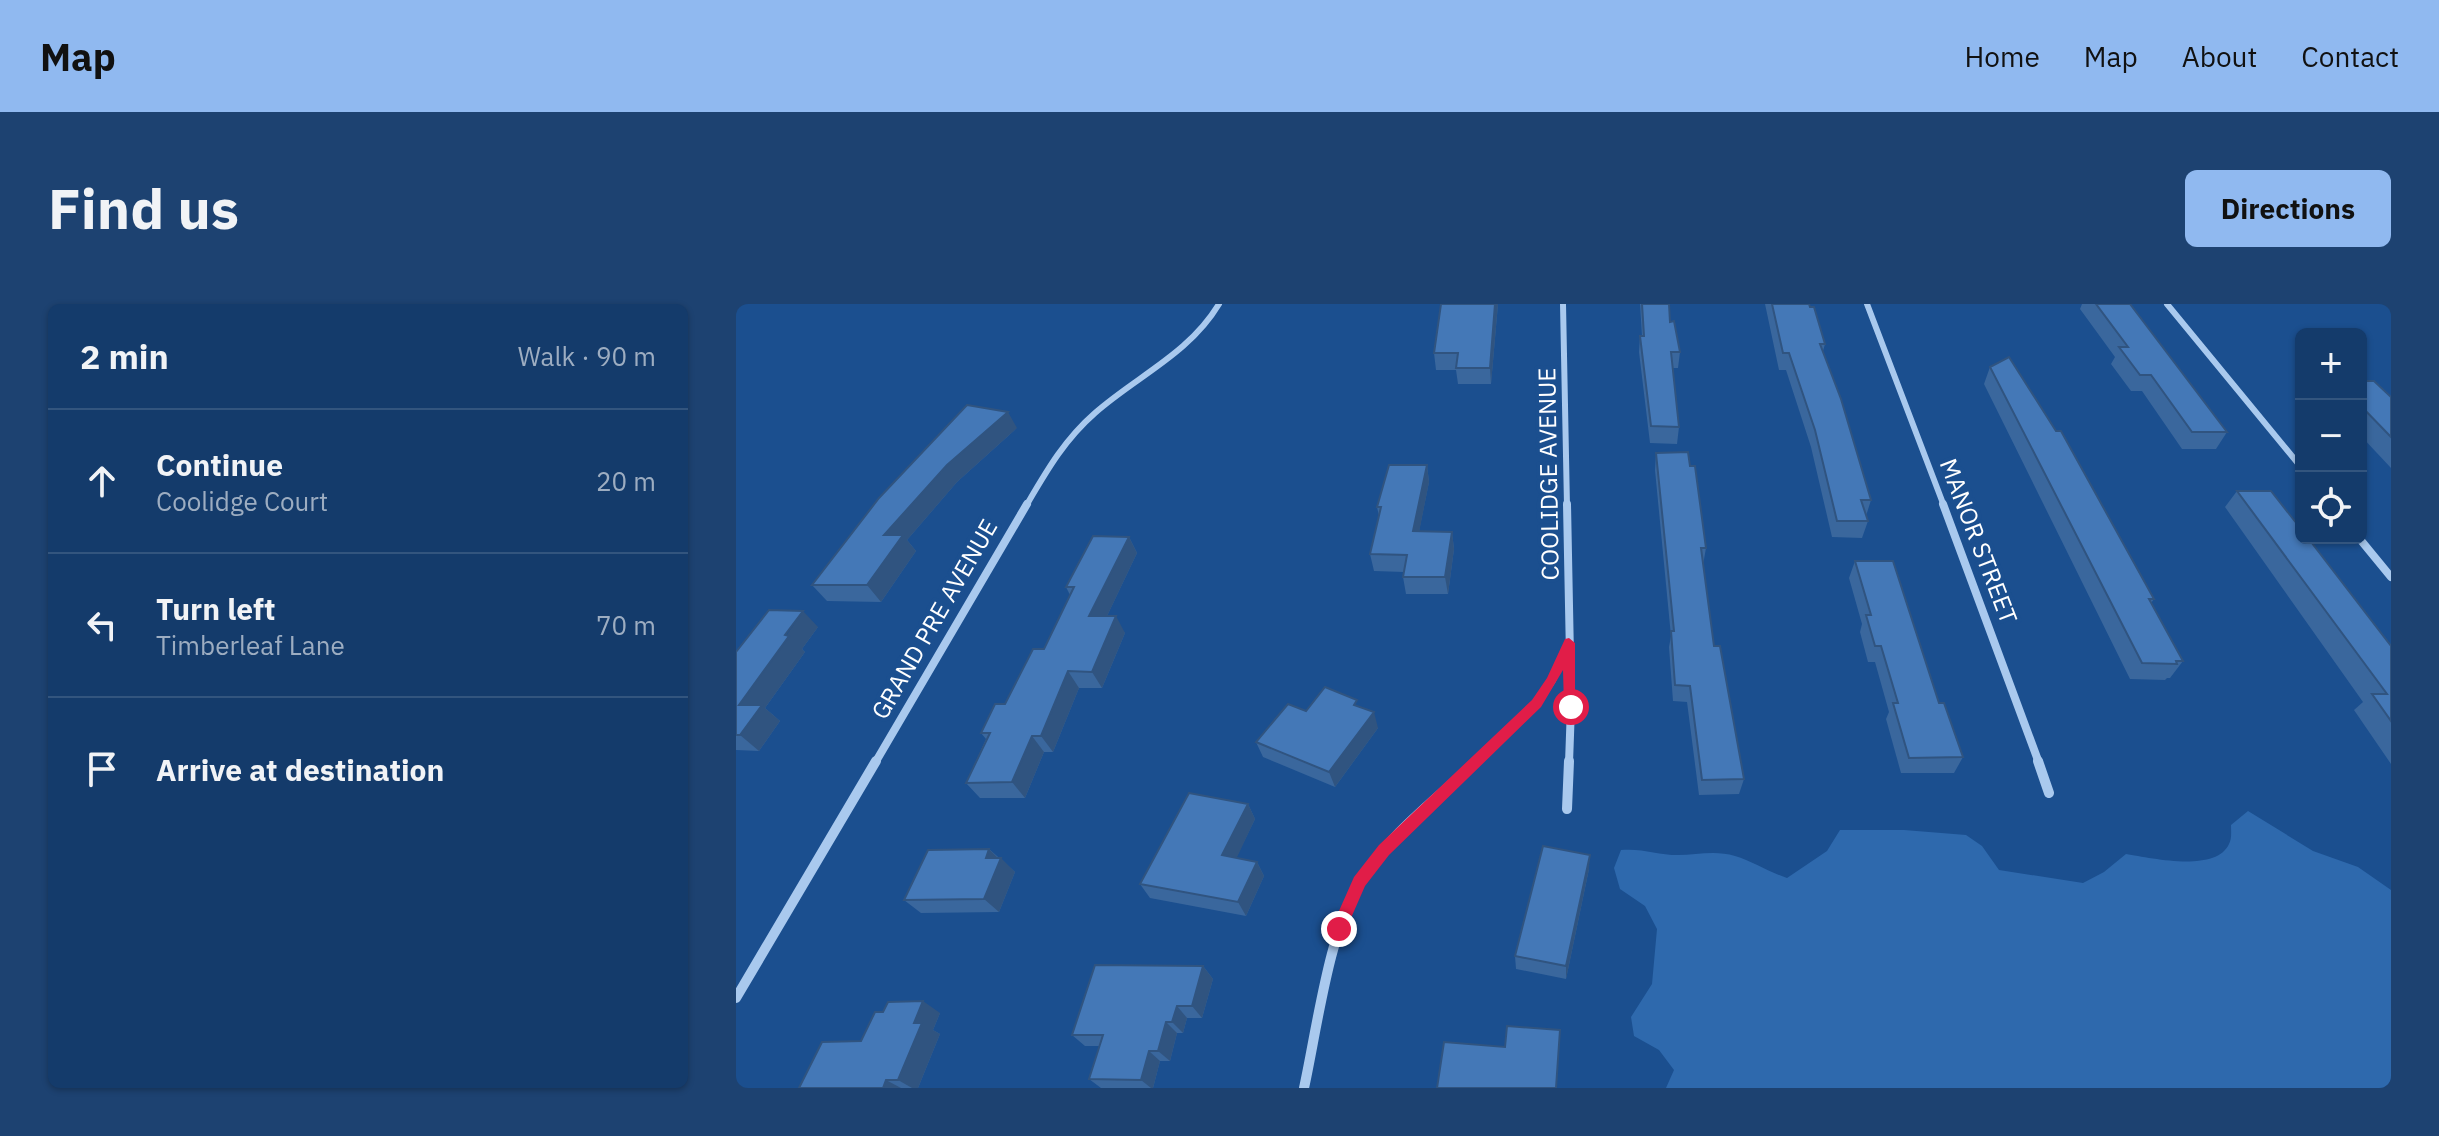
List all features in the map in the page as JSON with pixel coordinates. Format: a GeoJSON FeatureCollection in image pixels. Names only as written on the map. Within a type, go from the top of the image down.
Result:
{"type":"FeatureCollection","features":[{"type":"Feature","properties":{"kind":"street","name":"GRAND PRE AVENUE"},"geometry":{"type":"LineString","coordinates":[[736,998],[1062,445],[1083,422],[1189,344],[1209,322],[1219,304]]}},
{"type":"Feature","properties":{"kind":"street","name":"COOLIDGE AVENUE"},"geometry":{"type":"LineString","coordinates":[[1563,304],[1569,643],[1567,809]]}},
{"type":"Feature","properties":{"kind":"street","name":"MANOR STREET"},"geometry":{"type":"LineString","coordinates":[[1867,304],[2008,674],[2049,793]]}},
{"type":"Feature","properties":{"kind":"street"},"geometry":{"type":"LineString","coordinates":[[2167,304],[2295,460]]}},
{"type":"Feature","properties":{"kind":"street"},"geometry":{"type":"LineString","coordinates":[[2364,544],[2391,577]]}},
{"type":"Feature","properties":{"kind":"street"},"geometry":{"type":"LineString","coordinates":[[1304,1088],[1339,929],[1360,881],[1384,850],[1537,703],[1552,680],[1569,643]]}},
{"type":"Feature","properties":{"kind":"shaded area"},"geometry":{"type":"Polygon","coordinates":[[[2248,811],[2313,851],[2358,867],[2391,890],[2391,1088],[1666,1088],[1674,1070],[1659,1050],[1634,1036],[1631,1017],[1652,984],[1657,929],[1645,906],[1620,889],[1614,868],[1621,850],[1678,855],[1728,854],[1787,878],[1827,851],[1840,830],[1904,830],[1966,835],[1982,846],[1999,870],[2083,883],[2104,872],[2126,854],[2182,861],[2211,858],[2222,853],[2229,844],[2231,825],[2248,811]]]}},
{"type":"Feature","properties":{"kind":"building"},"geometry":{"type":"Polygon","coordinates":[[[1441,304],[1495,304],[1490,368],[1456,368],[1458,353],[1434,353],[1441,304]]]}},
{"type":"Feature","properties":{"kind":"building"},"geometry":{"type":"Polygon","coordinates":[[[1642,304],[1669,304],[1670,322],[1674,321],[1680,352],[1671,352],[1679,427],[1651,426],[1640,336],[1644,336],[1642,304]]]}},
{"type":"Feature","properties":{"kind":"building"},"geometry":{"type":"Polygon","coordinates":[[[1772,304],[1809,304],[1814,307],[1825,344],[1820,344],[1841,399],[1871,500],[1861,500],[1868,521],[1837,521],[1815,430],[1789,353],[1783,353],[1772,304]]]}},
{"type":"Feature","properties":{"kind":"building"},"geometry":{"type":"Polygon","coordinates":[[[2096,304],[2130,304],[2227,432],[2192,432],[2151,375],[2140,375],[2119,347],[2128,347],[2096,304]]]}},
{"type":"Feature","properties":{"kind":"building"},"geometry":{"type":"Polygon","coordinates":[[[2009,357],[2056,431],[2061,431],[2154,599],[2149,599],[2183,661],[2176,661],[2177,664],[2142,663],[1990,367],[2009,357]]]}},
{"type":"Feature","properties":{"kind":"building"},"geometry":{"type":"Polygon","coordinates":[[[2367,381],[2374,381],[2391,397],[2391,437],[2367,412],[2367,381]]]}},
{"type":"Feature","properties":{"kind":"building"},"geometry":{"type":"Polygon","coordinates":[[[967,405],[1008,412],[947,465],[884,535],[903,535],[867,585],[812,585],[879,498],[967,405]]]}},
{"type":"Feature","properties":{"kind":"building"},"geometry":{"type":"Polygon","coordinates":[[[1688,452],[1690,466],[1695,466],[1706,548],[1701,548],[1714,646],[1720,646],[1744,779],[1702,780],[1690,686],[1675,685],[1671,631],[1674,631],[1656,453],[1688,452]]]}},
{"type":"Feature","properties":{"kind":"building"},"geometry":{"type":"Polygon","coordinates":[[[1389,465],[1427,465],[1413,531],[1452,532],[1445,577],[1403,577],[1407,555],[1370,554],[1381,507],[1377,507],[1389,465]]]}},
{"type":"Feature","properties":{"kind":"building"},"geometry":{"type":"Polygon","coordinates":[[[2237,491],[2271,491],[2295,521],[2295,544],[2313,544],[2391,646],[2391,721],[2372,694],[2387,694],[2237,491]]]}},
{"type":"Feature","properties":{"kind":"building"},"geometry":{"type":"Polygon","coordinates":[[[1093,536],[1129,537],[1089,616],[1116,616],[1092,672],[1068,671],[1041,736],[1032,736],[1012,782],[966,783],[990,733],[981,733],[995,704],[1005,704],[1033,649],[1044,649],[1074,587],[1066,587],[1093,536]]]}},
{"type":"Feature","properties":{"kind":"building"},"geometry":{"type":"Polygon","coordinates":[[[1855,561],[1893,561],[1939,703],[1944,703],[1963,757],[1909,758],[1893,703],[1898,703],[1881,646],[1875,646],[1866,615],[1871,615],[1855,561]]]}},
{"type":"Feature","properties":{"kind":"building"},"geometry":{"type":"Polygon","coordinates":[[[769,610],[803,611],[785,635],[789,636],[739,705],[762,705],[740,735],[736,735],[736,652],[769,610]]]}},
{"type":"Feature","properties":{"kind":"building"},"geometry":{"type":"Polygon","coordinates":[[[1325,687],[1357,700],[1354,705],[1374,712],[1329,772],[1256,742],[1288,704],[1306,711],[1325,687]]]}},
{"type":"Feature","properties":{"kind":"building"},"geometry":{"type":"Polygon","coordinates":[[[1189,793],[1248,804],[1222,855],[1257,862],[1238,902],[1140,884],[1189,793]]]}},
{"type":"Feature","properties":{"kind":"building"},"geometry":{"type":"Polygon","coordinates":[[[1543,846],[1590,855],[1566,966],[1515,956],[1543,846]]]}},
{"type":"Feature","properties":{"kind":"building"},"geometry":{"type":"Polygon","coordinates":[[[989,849],[986,858],[1001,858],[984,899],[904,900],[928,850],[989,849]]]}},
{"type":"Feature","properties":{"kind":"building"},"geometry":{"type":"Polygon","coordinates":[[[1095,965],[1203,966],[1192,1006],[1177,1006],[1172,1022],[1166,1022],[1158,1051],[1149,1051],[1141,1080],[1089,1079],[1103,1035],[1072,1035],[1095,965]]]}},
{"type":"Feature","properties":{"kind":"building"},"geometry":{"type":"Polygon","coordinates":[[[923,1001],[914,1023],[922,1023],[898,1080],[886,1080],[883,1088],[799,1088],[822,1042],[861,1041],[875,1012],[883,1012],[888,1002],[923,1001]]]}},
{"type":"Feature","properties":{"kind":"building"},"geometry":{"type":"Polygon","coordinates":[[[1507,1026],[1560,1030],[1556,1088],[1437,1088],[1444,1042],[1505,1047],[1507,1026]]]}},
{"type":"Feature","properties":{"kind":"route"},"geometry":{"type":"LineString","coordinates":[[1339,929],[1360,881],[1384,850],[1537,703],[1552,680],[1569,643],[1571,707]]}}]}
